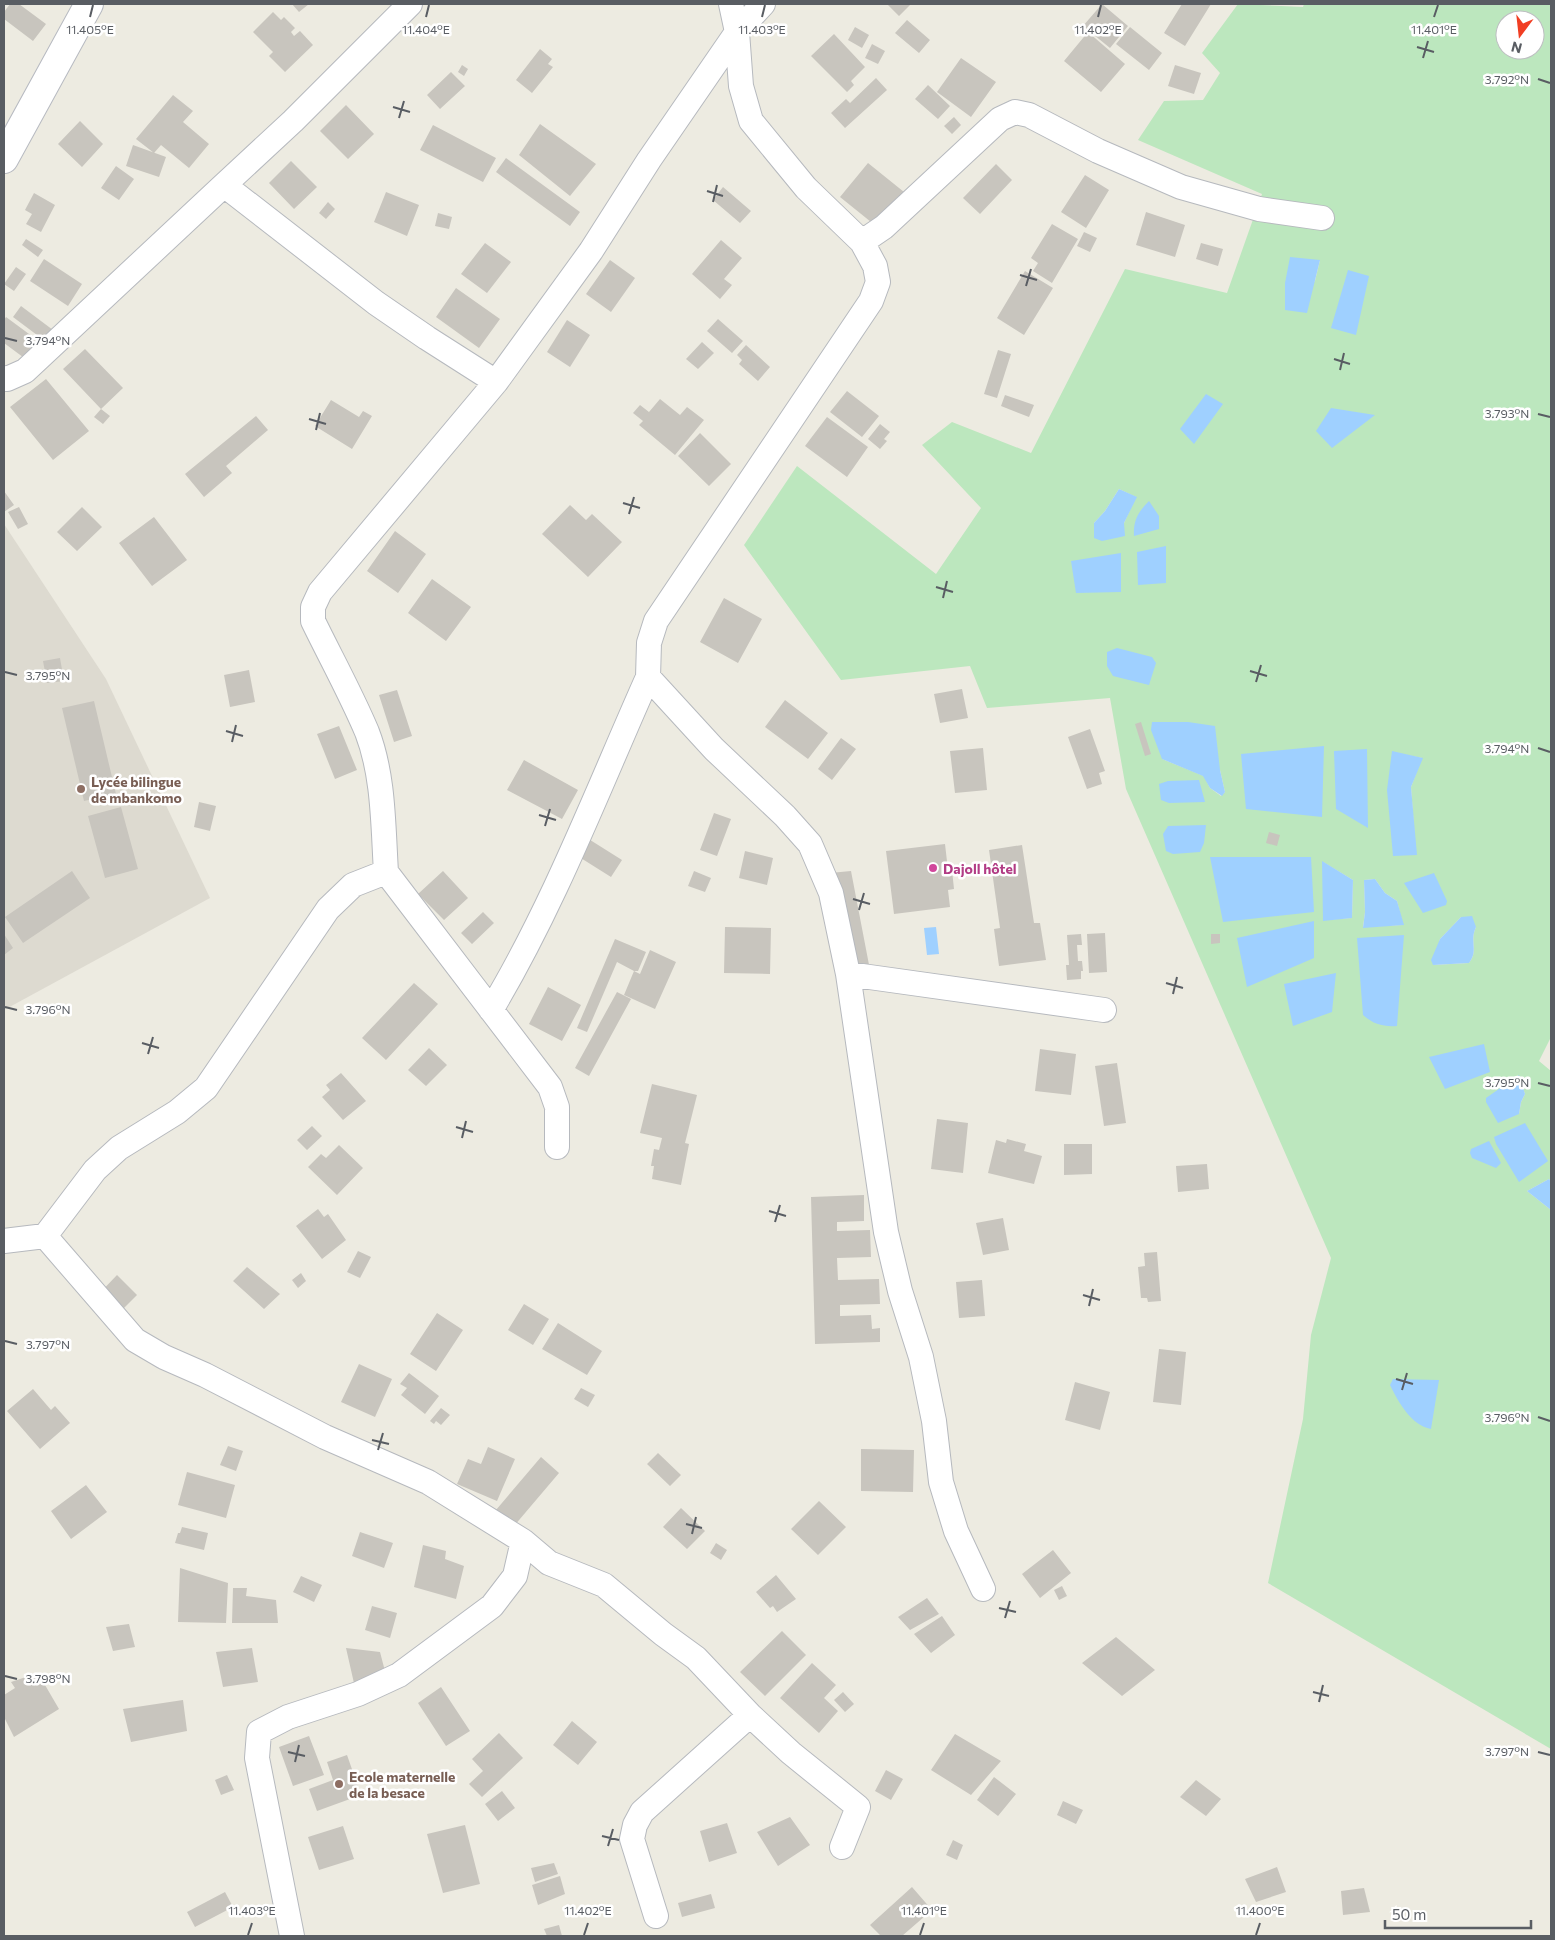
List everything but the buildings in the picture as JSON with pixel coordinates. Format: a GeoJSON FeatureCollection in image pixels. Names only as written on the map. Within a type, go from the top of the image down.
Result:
{"type":"FeatureCollection","features":[{"type":"Feature","properties":{"kind":"street"},"geometry":{"type":"LineString","coordinates":[[4,159],[89,4]]}},
{"type":"Feature","properties":{"kind":"street"},"geometry":{"type":"LineString","coordinates":[[4,378],[7,379],[25,371],[293,121],[410,4]]}},
{"type":"Feature","properties":{"kind":"street"},"geometry":{"type":"LineString","coordinates":[[491,1010],[516,969],[554,892],[648,677],[649,643],[656,621],[870,301],[878,282],[875,266],[862,242],[806,188],[751,121],[741,86],[737,32],[731,4]]}},
{"type":"Feature","properties":{"kind":"street"},"geometry":{"type":"LineString","coordinates":[[557,1147],[557,1106],[550,1087],[386,872],[382,796],[367,733],[313,621],[313,607],[320,592],[496,382],[591,251],[649,160],[737,32],[763,4]]}},
{"type":"Feature","properties":{"kind":"street"},"geometry":{"type":"LineString","coordinates":[[862,242],[884,227],[1000,119],[1015,112],[1029,115],[1098,151],[1181,187],[1259,209],[1322,218]]}},
{"type":"Feature","properties":{"kind":"street"},"geometry":{"type":"LineString","coordinates":[[224,185],[376,303],[496,382]]}},
{"type":"Feature","properties":{"kind":"street"},"geometry":{"type":"LineString","coordinates":[[648,677],[714,749],[786,816],[810,844],[831,893],[848,974],[886,1232],[900,1291],[921,1357],[934,1421],[941,1482],[956,1531],[983,1589]]}},
{"type":"Feature","properties":{"kind":"street"},"geometry":{"type":"LineString","coordinates":[[4,1241],[45,1236],[95,1170],[119,1148],[177,1112],[206,1088],[328,909],[353,885],[386,872]]}},
{"type":"Feature","properties":{"kind":"street"},"geometry":{"type":"LineString","coordinates":[[848,974],[1104,1010]]}},
{"type":"Feature","properties":{"kind":"street"},"geometry":{"type":"LineString","coordinates":[[45,1236],[134,1340],[164,1357],[205,1375],[359,1453],[428,1482],[523,1541],[549,1562],[604,1585],[663,1634],[696,1658],[750,1715],[791,1753],[858,1807],[842,1848]]}},
{"type":"Feature","properties":{"kind":"street"},"geometry":{"type":"LineString","coordinates":[[292,1936],[257,1758],[259,1732],[288,1717],[358,1694],[399,1675],[492,1606],[515,1576],[523,1541]]}},
{"type":"Feature","properties":{"kind":"street"},"geometry":{"type":"LineString","coordinates":[[656,1916],[632,1839],[635,1825],[642,1812],[750,1715]]}},
{"type":"Feature","properties":{"kind":"shaded area","name":"Lycée bilingue de mbankomo"},"geometry":{"type":"Polygon","coordinates":[[[4,524],[106,679],[210,898],[4,1010],[4,524]]]}},
{"type":"Feature","properties":{"kind":"green space"},"geometry":{"type":"Polygon","coordinates":[[[1238,4],[1303,7],[1304,4],[1551,4],[1551,1037],[1539,1061],[1551,1071],[1551,1182],[1549,1179],[1527,1191],[1551,1210],[1551,1749],[1268,1583],[1303,1419],[1311,1335],[1331,1258],[1126,789],[1110,698],[987,708],[970,666],[841,680],[744,545],[797,466],[936,574],[981,508],[922,445],[952,422],[1031,453],[1125,269],[1227,293],[1262,194],[1138,140],[1164,101],[1203,100],[1220,73],[1202,53],[1238,4]],[[1320,260],[1285,309],[1315,281],[1320,260]],[[1119,489],[1105,511],[1094,523],[1124,523],[1136,497],[1119,489]],[[1392,752],[1393,855],[1416,855],[1411,787],[1422,758],[1392,752]],[[1162,759],[1204,776],[1210,788],[1221,796],[1225,792],[1220,770],[1162,759]],[[1323,862],[1323,920],[1352,918],[1353,880],[1323,862]],[[1375,879],[1364,880],[1365,912],[1363,927],[1403,925],[1397,901],[1385,893],[1375,879]],[[1461,917],[1440,939],[1433,965],[1469,963],[1474,950],[1473,937],[1476,927],[1461,917]],[[1519,1076],[1519,1114],[1521,1102],[1525,1094],[1519,1076]]]}},
{"type":"Feature","properties":{"kind":"water"},"geometry":{"type":"Polygon","coordinates":[[[1290,257],[1320,260],[1307,313],[1285,310],[1285,283],[1290,257]]]}},
{"type":"Feature","properties":{"kind":"water"},"geometry":{"type":"Polygon","coordinates":[[[1348,270],[1369,276],[1356,335],[1331,328],[1348,270]]]}},
{"type":"Feature","properties":{"kind":"water"},"geometry":{"type":"Polygon","coordinates":[[[1206,394],[1223,404],[1194,444],[1180,429],[1206,394]]]}},
{"type":"Feature","properties":{"kind":"water"},"geometry":{"type":"Polygon","coordinates":[[[1331,408],[1375,415],[1332,448],[1316,431],[1331,408]]]}},
{"type":"Feature","properties":{"kind":"water"},"geometry":{"type":"Polygon","coordinates":[[[1119,489],[1137,497],[1124,523],[1125,536],[1102,541],[1094,538],[1094,523],[1105,511],[1119,489]]]}},
{"type":"Feature","properties":{"kind":"water"},"geometry":{"type":"Polygon","coordinates":[[[1149,501],[1159,516],[1159,529],[1134,536],[1134,526],[1137,517],[1149,501]]]}},
{"type":"Feature","properties":{"kind":"water"},"geometry":{"type":"Polygon","coordinates":[[[1166,546],[1166,583],[1138,585],[1137,552],[1166,546]]]}},
{"type":"Feature","properties":{"kind":"water"},"geometry":{"type":"Polygon","coordinates":[[[1121,553],[1121,592],[1076,593],[1071,561],[1121,553]]]}},
{"type":"Feature","properties":{"kind":"water"},"geometry":{"type":"Polygon","coordinates":[[[1117,648],[1152,657],[1156,663],[1149,685],[1113,676],[1107,666],[1107,652],[1117,648]]]}},
{"type":"Feature","properties":{"kind":"water"},"geometry":{"type":"Polygon","coordinates":[[[1152,722],[1188,722],[1215,726],[1220,770],[1225,792],[1222,796],[1210,788],[1203,776],[1162,759],[1151,730],[1152,722]]]}},
{"type":"Feature","properties":{"kind":"water"},"geometry":{"type":"Polygon","coordinates":[[[1324,746],[1322,817],[1246,809],[1241,754],[1324,746]]]}},
{"type":"Feature","properties":{"kind":"water"},"geometry":{"type":"Polygon","coordinates":[[[1367,749],[1368,828],[1336,809],[1334,751],[1367,749]]]}},
{"type":"Feature","properties":{"kind":"water"},"geometry":{"type":"Polygon","coordinates":[[[1392,751],[1423,758],[1411,787],[1417,855],[1393,856],[1387,790],[1392,751]]]}},
{"type":"Feature","properties":{"kind":"water"},"geometry":{"type":"Polygon","coordinates":[[[1199,780],[1205,802],[1169,803],[1161,800],[1159,784],[1168,781],[1199,780]]]}},
{"type":"Feature","properties":{"kind":"water"},"geometry":{"type":"Polygon","coordinates":[[[1206,825],[1204,843],[1200,852],[1173,854],[1166,851],[1163,834],[1168,826],[1206,825]]]}},
{"type":"Feature","properties":{"kind":"water"},"geometry":{"type":"Polygon","coordinates":[[[1210,857],[1311,857],[1314,912],[1223,922],[1210,857]]]}},
{"type":"Feature","properties":{"kind":"water"},"geometry":{"type":"Polygon","coordinates":[[[1322,861],[1353,880],[1352,918],[1323,921],[1322,861]]]}},
{"type":"Feature","properties":{"kind":"water"},"geometry":{"type":"Polygon","coordinates":[[[1434,873],[1447,901],[1446,905],[1423,913],[1404,883],[1434,873]]]}},
{"type":"Feature","properties":{"kind":"water"},"geometry":{"type":"Polygon","coordinates":[[[1375,879],[1385,893],[1397,901],[1404,925],[1363,928],[1365,912],[1364,880],[1375,879]]]}},
{"type":"Feature","properties":{"kind":"water"},"geometry":{"type":"Polygon","coordinates":[[[1472,916],[1476,927],[1473,937],[1474,950],[1469,963],[1433,965],[1431,960],[1440,939],[1461,917],[1472,916]]]}},
{"type":"Feature","properties":{"kind":"water"},"geometry":{"type":"Polygon","coordinates":[[[1314,921],[1314,958],[1247,987],[1237,938],[1314,921]]]}},
{"type":"Feature","properties":{"kind":"water"},"geometry":{"type":"Polygon","coordinates":[[[936,927],[939,954],[927,955],[924,928],[936,927]]]}},
{"type":"Feature","properties":{"kind":"water"},"geometry":{"type":"Polygon","coordinates":[[[1404,935],[1397,1026],[1378,1024],[1363,1015],[1357,938],[1404,935]]]}},
{"type":"Feature","properties":{"kind":"water"},"geometry":{"type":"Polygon","coordinates":[[[1336,973],[1332,1012],[1293,1026],[1284,984],[1336,973]]]}},
{"type":"Feature","properties":{"kind":"water"},"geometry":{"type":"Polygon","coordinates":[[[1484,1044],[1490,1072],[1445,1089],[1429,1057],[1484,1044]]]}},
{"type":"Feature","properties":{"kind":"water"},"geometry":{"type":"Polygon","coordinates":[[[1519,1075],[1525,1094],[1521,1102],[1519,1114],[1498,1123],[1486,1102],[1486,1098],[1519,1075]]]}},
{"type":"Feature","properties":{"kind":"water"},"geometry":{"type":"Polygon","coordinates":[[[1525,1123],[1548,1161],[1519,1182],[1496,1144],[1494,1137],[1525,1123]]]}},
{"type":"Feature","properties":{"kind":"water"},"geometry":{"type":"Polygon","coordinates":[[[1489,1141],[1501,1163],[1496,1168],[1472,1158],[1470,1153],[1471,1149],[1489,1141]]]}},
{"type":"Feature","properties":{"kind":"water"},"geometry":{"type":"Polygon","coordinates":[[[1549,1179],[1551,1182],[1551,1210],[1527,1191],[1549,1179]]]}},
{"type":"Feature","properties":{"kind":"water"},"geometry":{"type":"Polygon","coordinates":[[[1393,1379],[1439,1380],[1431,1429],[1417,1423],[1406,1412],[1390,1385],[1393,1379]]]}},
{"type":"Feature","properties":{"kind":"place","name":"Lycée bilingue de mbankomo"},"geometry":{"type":"Point","coordinates":[81,789]}},
{"type":"Feature","properties":{"kind":"place","name":"Dajoll hôtel"},"geometry":{"type":"Point","coordinates":[933,868]}},
{"type":"Feature","properties":{"kind":"place","name":"Ecole maternelle de la besace"},"geometry":{"type":"Point","coordinates":[339,1784]}}]}
